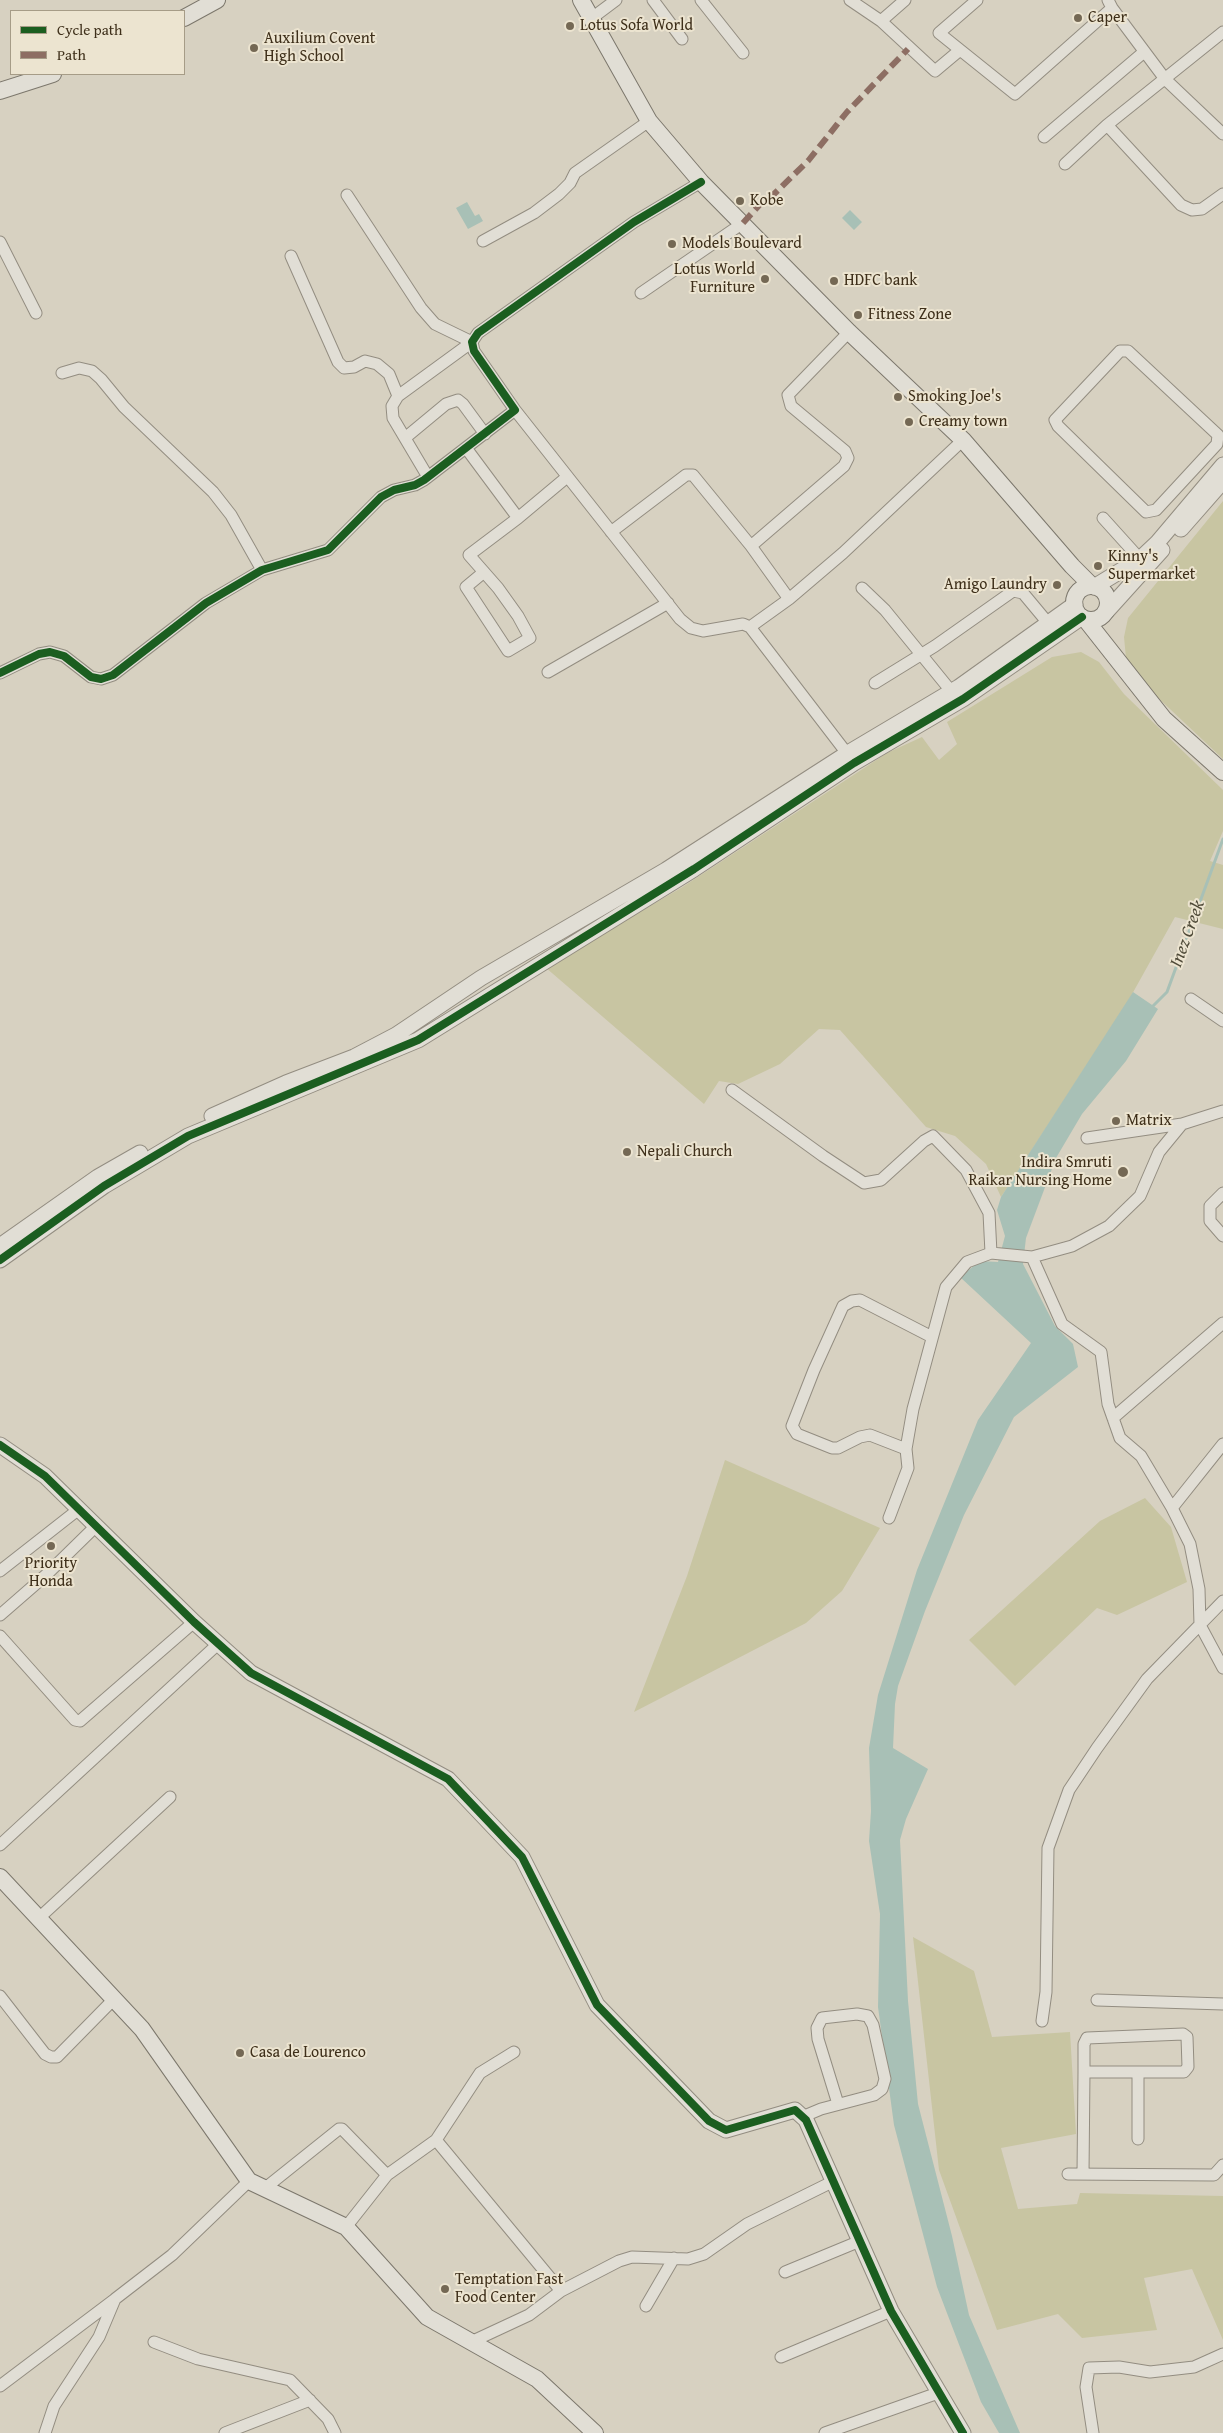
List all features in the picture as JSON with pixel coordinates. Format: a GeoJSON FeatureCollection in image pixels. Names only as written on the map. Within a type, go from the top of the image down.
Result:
{"type":"FeatureCollection","features":[{"type":"Feature","properties":{"kind":"main road"},"geometry":{"type":"LineString","coordinates":[[185,17],[217,0]]}},
{"type":"Feature","properties":{"kind":"main road"},"geometry":{"type":"LineString","coordinates":[[581,0],[649,122],[701,182],[849,332],[963,440],[1072,566],[1093,586],[1102,590],[1107,596],[1105,613],[1117,661]]}},
{"type":"Feature","properties":{"kind":"main road"},"geometry":{"type":"LineString","coordinates":[[0,91],[50,75]]}},
{"type":"Feature","properties":{"kind":"main road"},"geometry":{"type":"LineString","coordinates":[[1072,566],[1080,609],[1117,661],[1164,718],[1223,772]]}},
{"type":"Feature","properties":{"kind":"main road"},"geometry":{"type":"LineString","coordinates":[[1080,609],[1084,588],[1093,586]]}},
{"type":"Feature","properties":{"kind":"main road"},"geometry":{"type":"LineString","coordinates":[[1080,609],[1093,620],[1105,613]]}},
{"type":"Feature","properties":{"kind":"main road"},"geometry":{"type":"LineString","coordinates":[[0,1877],[142,2029],[249,2181],[346,2227],[427,2317],[537,2379],[595,2433]]}},
{"type":"Feature","properties":{"kind":"street"},"geometry":{"type":"LineString","coordinates":[[592,18],[616,0]]}},
{"type":"Feature","properties":{"kind":"street"},"geometry":{"type":"LineString","coordinates":[[653,0],[682,39]]}},
{"type":"Feature","properties":{"kind":"street"},"geometry":{"type":"LineString","coordinates":[[701,0],[743,52]]}},
{"type":"Feature","properties":{"kind":"street"},"geometry":{"type":"LineString","coordinates":[[850,0],[881,21],[935,71],[960,50]]}},
{"type":"Feature","properties":{"kind":"street"},"geometry":{"type":"LineString","coordinates":[[881,21],[904,0]]}},
{"type":"Feature","properties":{"kind":"street"},"geometry":{"type":"LineString","coordinates":[[977,0],[939,33],[1015,94],[1110,4],[1165,79],[1223,134]]}},
{"type":"Feature","properties":{"kind":"street"},"geometry":{"type":"LineString","coordinates":[[1064,164],[1108,124],[1223,32]]}},
{"type":"Feature","properties":{"kind":"street"},"geometry":{"type":"LineString","coordinates":[[1044,137],[1144,52]]}},
{"type":"Feature","properties":{"kind":"street"},"geometry":{"type":"LineString","coordinates":[[483,241],[540,208],[559,194],[575,173],[649,122]]}},
{"type":"Feature","properties":{"kind":"street"},"geometry":{"type":"LineString","coordinates":[[1108,124],[1181,205],[1192,210],[1202,209],[1223,194]]}},
{"type":"Feature","properties":{"kind":"street"},"geometry":{"type":"LineString","coordinates":[[428,477],[393,418],[392,406],[398,396],[472,342],[478,333],[634,222],[701,182]]}},
{"type":"Feature","properties":{"kind":"street"},"geometry":{"type":"LineString","coordinates":[[347,195],[421,308],[435,324],[472,342]]}},
{"type":"Feature","properties":{"kind":"street"},"geometry":{"type":"LineString","coordinates":[[641,293],[742,223]]}},
{"type":"Feature","properties":{"kind":"street"},"geometry":{"type":"LineString","coordinates":[[0,242],[36,313]]}},
{"type":"Feature","properties":{"kind":"street"},"geometry":{"type":"LineString","coordinates":[[291,256],[338,362],[344,368],[354,367],[365,361],[377,364],[389,374],[398,396]]}},
{"type":"Feature","properties":{"kind":"street"},"geometry":{"type":"LineString","coordinates":[[751,546],[844,466],[848,458],[845,451],[790,406],[788,395],[849,332]]}},
{"type":"Feature","properties":{"kind":"street"},"geometry":{"type":"LineString","coordinates":[[472,342],[474,351],[515,410],[680,619],[691,628],[702,631],[743,624],[750,627],[851,758]]}},
{"type":"Feature","properties":{"kind":"street"},"geometry":{"type":"LineString","coordinates":[[1120,351],[1128,351],[1218,435],[1217,444],[1190,474],[1156,510],[1146,512],[1058,426],[1055,420],[1120,351]]}},
{"type":"Feature","properties":{"kind":"street"},"geometry":{"type":"LineString","coordinates":[[62,373],[79,368],[92,371],[101,379],[124,407],[213,492],[230,515],[262,570]]}},
{"type":"Feature","properties":{"kind":"street"},"geometry":{"type":"LineString","coordinates":[[404,438],[446,404],[458,400],[464,404],[485,434]]}},
{"type":"Feature","properties":{"kind":"street"},"geometry":{"type":"LineString","coordinates":[[0,673],[39,654],[50,652],[64,656],[91,678],[101,680],[113,675],[206,603],[262,570],[328,550],[381,497],[394,490],[415,485],[428,477],[515,410]]}},
{"type":"Feature","properties":{"kind":"street"},"geometry":{"type":"LineString","coordinates":[[750,627],[789,599],[843,553],[963,440]]}},
{"type":"Feature","properties":{"kind":"street"},"geometry":{"type":"LineString","coordinates":[[466,448],[518,518]]}},
{"type":"Feature","properties":{"kind":"street"},"geometry":{"type":"LineString","coordinates":[[1093,586],[1140,559],[1157,543],[1223,465]]}},
{"type":"Feature","properties":{"kind":"street"},"geometry":{"type":"LineString","coordinates":[[611,532],[686,475],[693,474],[751,546],[789,599]]}},
{"type":"Feature","properties":{"kind":"street"},"geometry":{"type":"LineString","coordinates":[[1190,474],[1204,487]]}},
{"type":"Feature","properties":{"kind":"street"},"geometry":{"type":"LineString","coordinates":[[484,572],[466,587],[508,651],[530,638],[518,616],[484,572],[469,555],[518,518],[567,477]]}},
{"type":"Feature","properties":{"kind":"street"},"geometry":{"type":"LineString","coordinates":[[1105,613],[1223,481]]}},
{"type":"Feature","properties":{"kind":"street"},"geometry":{"type":"LineString","coordinates":[[1104,518],[1140,559]]}},
{"type":"Feature","properties":{"kind":"street"},"geometry":{"type":"LineString","coordinates":[[862,588],[885,610],[951,691]]}},
{"type":"Feature","properties":{"kind":"street"},"geometry":{"type":"LineString","coordinates":[[875,683],[922,655],[1013,591],[1023,593],[1048,623]]}},
{"type":"Feature","properties":{"kind":"street"},"geometry":{"type":"LineString","coordinates":[[548,672],[668,603]]}},
{"type":"Feature","properties":{"kind":"street"},"geometry":{"type":"LineString","coordinates":[[0,1260],[104,1186],[188,1136],[418,1040],[694,869],[851,758],[1048,623],[1080,609]]}},
{"type":"Feature","properties":{"kind":"street"},"geometry":{"type":"LineString","coordinates":[[0,1246],[98,1177],[184,1128],[286,1083],[354,1057],[396,1035],[481,978],[666,870],[851,758],[963,699],[1080,609]]}},
{"type":"Feature","properties":{"kind":"street"},"geometry":{"type":"LineString","coordinates":[[1191,999],[1223,1021]]}},
{"type":"Feature","properties":{"kind":"street"},"geometry":{"type":"LineString","coordinates":[[732,1090],[823,1156],[864,1183],[881,1180],[924,1141],[933,1136],[966,1170],[989,1213],[991,1253]]}},
{"type":"Feature","properties":{"kind":"street"},"geometry":{"type":"LineString","coordinates":[[1087,1138],[1182,1124],[1223,1110]]}},
{"type":"Feature","properties":{"kind":"street"},"geometry":{"type":"LineString","coordinates":[[889,1518],[908,1468],[906,1449],[913,1409],[946,1287],[967,1262],[991,1253],[1032,1257],[1072,1246],[1109,1226],[1140,1196],[1159,1152],[1182,1124]]}},
{"type":"Feature","properties":{"kind":"street"},"geometry":{"type":"LineString","coordinates":[[1223,1193],[1210,1206],[1210,1221],[1223,1236]]}},
{"type":"Feature","properties":{"kind":"street"},"geometry":{"type":"LineString","coordinates":[[1032,1257],[1062,1324],[1100,1352],[1108,1404],[1120,1438],[1142,1456],[1190,1544],[1199,1589],[1200,1625],[1223,1668]]}},
{"type":"Feature","properties":{"kind":"street"},"geometry":{"type":"LineString","coordinates":[[906,1449],[870,1435],[860,1436],[838,1448],[832,1448],[797,1434],[792,1426],[814,1370],[843,1306],[852,1301],[860,1300],[932,1337]]}},
{"type":"Feature","properties":{"kind":"street"},"geometry":{"type":"LineString","coordinates":[[1113,1418],[1223,1323]]}},
{"type":"Feature","properties":{"kind":"street"},"geometry":{"type":"LineString","coordinates":[[0,1445],[45,1476],[194,1622],[252,1673],[448,1779],[522,1857],[597,2005],[709,2121],[726,2130],[795,2110],[806,2120],[892,2311],[963,2433]]}},
{"type":"Feature","properties":{"kind":"street"},"geometry":{"type":"LineString","coordinates":[[1172,1508],[1222,1450]]}},
{"type":"Feature","properties":{"kind":"street"},"geometry":{"type":"LineString","coordinates":[[0,1571],[78,1509]]}},
{"type":"Feature","properties":{"kind":"street"},"geometry":{"type":"LineString","coordinates":[[0,1615],[46,1575],[96,1526]]}},
{"type":"Feature","properties":{"kind":"street"},"geometry":{"type":"LineString","coordinates":[[1042,2021],[1046,1992],[1048,1848],[1069,1790],[1147,1679],[1223,1601]]}},
{"type":"Feature","properties":{"kind":"street"},"geometry":{"type":"LineString","coordinates":[[0,1636],[75,1720],[80,1722],[194,1622]]}},
{"type":"Feature","properties":{"kind":"street"},"geometry":{"type":"LineString","coordinates":[[0,1845],[218,1644]]}},
{"type":"Feature","properties":{"kind":"street"},"geometry":{"type":"LineString","coordinates":[[39,1918],[170,1797]]}},
{"type":"Feature","properties":{"kind":"street"},"geometry":{"type":"LineString","coordinates":[[0,1996],[45,2054],[51,2057],[57,2056],[114,1999]]}},
{"type":"Feature","properties":{"kind":"street"},"geometry":{"type":"LineString","coordinates":[[1097,2000],[1223,2004]]}},
{"type":"Feature","properties":{"kind":"street"},"geometry":{"type":"LineString","coordinates":[[802,2116],[874,2095],[882,2089],[885,2079],[873,2025],[868,2016],[858,2014],[822,2018],[817,2028],[818,2039],[838,2104]]}},
{"type":"Feature","properties":{"kind":"street"},"geometry":{"type":"LineString","coordinates":[[1083,2174],[1084,2044],[1087,2038],[1186,2035],[1187,2070],[1179,2073],[1084,2072]]}},
{"type":"Feature","properties":{"kind":"street"},"geometry":{"type":"LineString","coordinates":[[346,2227],[387,2175],[436,2140],[480,2072],[514,2052]]}},
{"type":"Feature","properties":{"kind":"street"},"geometry":{"type":"LineString","coordinates":[[1138,2073],[1138,2139]]}},
{"type":"Feature","properties":{"kind":"street"},"geometry":{"type":"LineString","coordinates":[[264,2189],[339,2129],[342,2129],[387,2175]]}},
{"type":"Feature","properties":{"kind":"street"},"geometry":{"type":"LineString","coordinates":[[436,2140],[561,2291]]}},
{"type":"Feature","properties":{"kind":"street"},"geometry":{"type":"LineString","coordinates":[[1068,2174],[1214,2176],[1223,2165]]}},
{"type":"Feature","properties":{"kind":"street"},"geometry":{"type":"LineString","coordinates":[[0,2386],[172,2255],[249,2181]]}},
{"type":"Feature","properties":{"kind":"street"},"geometry":{"type":"LineString","coordinates":[[470,2342],[529,2314],[561,2291],[605,2268],[632,2257],[688,2259],[704,2254],[747,2224],[834,2181]]}},
{"type":"Feature","properties":{"kind":"street"},"geometry":{"type":"LineString","coordinates":[[785,2272],[860,2241]]}},
{"type":"Feature","properties":{"kind":"street"},"geometry":{"type":"LineString","coordinates":[[646,2306],[674,2258]]}},
{"type":"Feature","properties":{"kind":"street"},"geometry":{"type":"LineString","coordinates":[[45,2433],[54,2406],[99,2337],[115,2299]]}},
{"type":"Feature","properties":{"kind":"street"},"geometry":{"type":"LineString","coordinates":[[781,2357],[892,2311]]}},
{"type":"Feature","properties":{"kind":"street"},"geometry":{"type":"LineString","coordinates":[[154,2342],[198,2359],[290,2380],[328,2419],[335,2433]]}},
{"type":"Feature","properties":{"kind":"street"},"geometry":{"type":"LineString","coordinates":[[1093,2433],[1086,2387],[1089,2368],[1118,2367],[1150,2372],[1194,2367],[1223,2354]]}},
{"type":"Feature","properties":{"kind":"street"},"geometry":{"type":"LineString","coordinates":[[832,2432],[938,2393]]}},
{"type":"Feature","properties":{"kind":"street"},"geometry":{"type":"LineString","coordinates":[[225,2433],[310,2400]]}},
{"type":"Feature","properties":{"kind":"shaded area"},"geometry":{"type":"Polygon","coordinates":[[[467,202],[475,216],[479,214],[483,221],[468,229],[456,208],[467,202]]]}},
{"type":"Feature","properties":{"kind":"shaded area"},"geometry":{"type":"Polygon","coordinates":[[[850,210],[862,222],[854,230],[842,218],[850,210]]]}},
{"type":"Feature","properties":{"kind":"shaded area"},"geometry":{"type":"Polygon","coordinates":[[[1223,501],[1223,759],[1153,693],[1126,658],[1124,637],[1128,618],[1223,501]]]}},
{"type":"Feature","properties":{"kind":"shaded area"},"geometry":{"type":"Polygon","coordinates":[[[1081,652],[1099,662],[1124,694],[1223,790],[1223,831],[1210,861],[1223,865],[1223,929],[1175,917],[1126,1005],[1001,1197],[986,1164],[955,1136],[926,1127],[840,1030],[819,1029],[780,1064],[738,1084],[719,1081],[704,1104],[545,967],[681,888],[887,753],[922,737],[939,760],[957,744],[947,722],[1052,657],[1081,652]]]}},
{"type":"Feature","properties":{"kind":"shaded area"},"geometry":{"type":"Polygon","coordinates":[[[1133,992],[1158,1009],[1126,1061],[1082,1114],[1056,1158],[1026,1238],[1023,1264],[1055,1326],[1073,1344],[1078,1367],[1014,1417],[964,1515],[925,1611],[898,1686],[895,1704],[893,1748],[928,1769],[906,1819],[900,1840],[908,2001],[918,2104],[952,2236],[969,2315],[1020,2433],[999,2433],[981,2402],[937,2287],[894,2125],[878,2007],[880,1914],[869,1841],[871,1811],[869,1748],[878,1695],[917,1570],[978,1420],[1031,1343],[960,1277],[980,1261],[998,1262],[1005,1236],[997,1210],[1001,1197],[1133,992]]]}},
{"type":"Feature","properties":{"kind":"shaded area"},"geometry":{"type":"Polygon","coordinates":[[[725,1460],[880,1528],[842,1591],[806,1623],[634,1712],[687,1576],[725,1460]]]}},
{"type":"Feature","properties":{"kind":"shaded area"},"geometry":{"type":"Polygon","coordinates":[[[1145,1498],[1171,1527],[1187,1582],[1117,1615],[1097,1608],[1015,1686],[969,1640],[1100,1521],[1145,1498]]]}},
{"type":"Feature","properties":{"kind":"shaded area"},"geometry":{"type":"Polygon","coordinates":[[[913,1937],[974,1971],[992,2037],[1070,2032],[1076,2134],[1001,2148],[1018,2209],[1077,2204],[1080,2193],[1223,2196],[1223,2340],[1192,2269],[1144,2278],[1157,2330],[1082,2338],[1058,2314],[997,2330],[939,2170],[913,1937]]]}},
{"type":"Feature","properties":{"kind":"waterway","name":"Inez Creek"},"geometry":{"type":"LineString","coordinates":[[1152,1007],[1167,992],[1223,839]]}},
{"type":"Feature","properties":{"kind":"marked path"},"geometry":{"type":"LineString","coordinates":[[743,223],[763,201],[771,197],[808,161],[847,112],[908,49]]}},
{"type":"Feature","properties":{"kind":"cycle path"},"geometry":{"type":"LineString","coordinates":[[0,673],[39,654],[50,652],[64,656],[91,677],[101,679],[113,675],[206,603],[262,570],[328,550],[381,497],[394,490],[415,485],[424,480],[515,410],[474,351],[472,342],[478,333],[634,222],[701,182]]}},
{"type":"Feature","properties":{"kind":"cycle path"},"geometry":{"type":"LineString","coordinates":[[0,1260],[104,1186],[188,1136],[418,1040],[694,869],[854,763],[963,699],[1082,617]]}},
{"type":"Feature","properties":{"kind":"cycle path"},"geometry":{"type":"LineString","coordinates":[[0,1445],[45,1476],[194,1622],[251,1673],[448,1779],[522,1857],[597,2005],[709,2121],[726,2130],[795,2110],[806,2120],[891,2311],[963,2433]]}},
{"type":"Feature","properties":{"kind":"place","name":"Caper"},"geometry":{"type":"Point","coordinates":[1078,18]}},
{"type":"Feature","properties":{"kind":"place","name":"Lotus Sofa World"},"geometry":{"type":"Point","coordinates":[570,26]}},
{"type":"Feature","properties":{"kind":"place","name":"Auxilium Covent High School"},"geometry":{"type":"Point","coordinates":[254,48]}},
{"type":"Feature","properties":{"kind":"place","name":"Kobe"},"geometry":{"type":"Point","coordinates":[740,201]}},
{"type":"Feature","properties":{"kind":"place","name":"Models Boulevard"},"geometry":{"type":"Point","coordinates":[672,244]}},
{"type":"Feature","properties":{"kind":"place","name":"Lotus World Furniture"},"geometry":{"type":"Point","coordinates":[765,279]}},
{"type":"Feature","properties":{"kind":"place","name":"HDFC bank"},"geometry":{"type":"Point","coordinates":[834,281]}},
{"type":"Feature","properties":{"kind":"place","name":"Fitness Zone"},"geometry":{"type":"Point","coordinates":[858,315]}},
{"type":"Feature","properties":{"kind":"place","name":"Smoking Joe's"},"geometry":{"type":"Point","coordinates":[898,397]}},
{"type":"Feature","properties":{"kind":"place","name":"Creamy town"},"geometry":{"type":"Point","coordinates":[909,422]}},
{"type":"Feature","properties":{"kind":"place","name":"Kinny's Supermarket"},"geometry":{"type":"Point","coordinates":[1098,566]}},
{"type":"Feature","properties":{"kind":"place","name":"Amigo Laundry"},"geometry":{"type":"Point","coordinates":[1057,585]}},
{"type":"Feature","properties":{"kind":"place","name":"Matrix"},"geometry":{"type":"Point","coordinates":[1116,1121]}},
{"type":"Feature","properties":{"kind":"place","name":"Nepali Church"},"geometry":{"type":"Point","coordinates":[627,1152]}},
{"type":"Feature","properties":{"kind":"place","name":"Indira Smruti Raikar Nursing Home"},"geometry":{"type":"Point","coordinates":[1123,1172]}},
{"type":"Feature","properties":{"kind":"place","name":"Priority Honda"},"geometry":{"type":"Point","coordinates":[51,1546]}},
{"type":"Feature","properties":{"kind":"place","name":"Casa de Lourenco"},"geometry":{"type":"Point","coordinates":[240,2053]}},
{"type":"Feature","properties":{"kind":"place","name":"Temptation Fast Food Center"},"geometry":{"type":"Point","coordinates":[445,2289]}}]}
